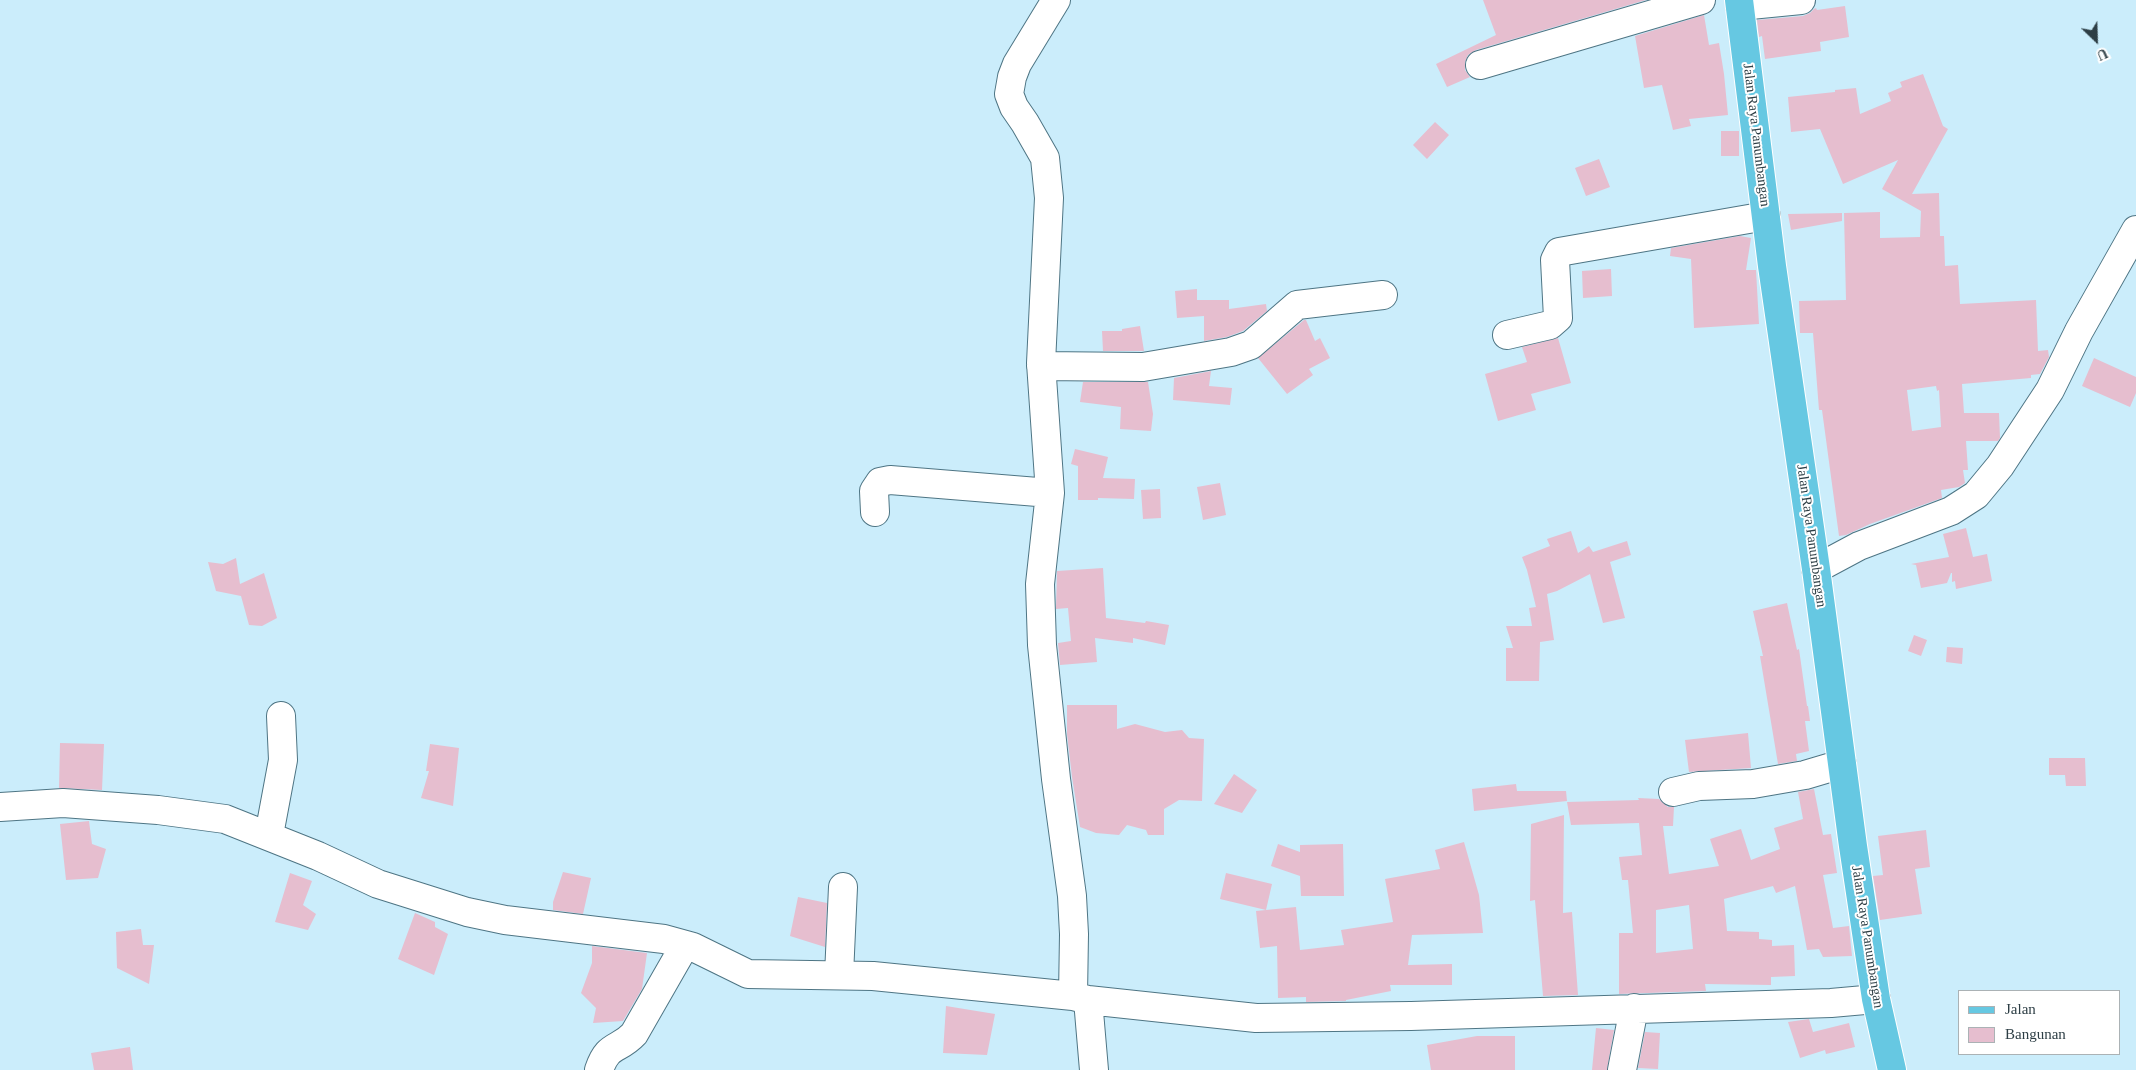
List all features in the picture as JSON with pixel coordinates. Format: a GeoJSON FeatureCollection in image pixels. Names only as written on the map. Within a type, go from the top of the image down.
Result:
{"type":"FeatureCollection","features":[{"type":"Feature","properties":{"kind":"main road","name":"Jalan Raya Panumbangan"},"geometry":{"type":"LineString","coordinates":[[1739,3],[1766,216],[1842,764],[1876,999],[1892,1070]]}},
{"type":"Feature","properties":{"kind":"street"},"geometry":{"type":"LineString","coordinates":[[1056,0],[1017,64],[1009,94],[1014,107],[1045,158],[1048,198],[1041,366],[1050,493],[1040,584],[1042,645],[1056,779],[1072,896],[1080,998],[1094,1070]]}},
{"type":"Feature","properties":{"kind":"street"},"geometry":{"type":"LineString","coordinates":[[1480,65],[1701,0]]}},
{"type":"Feature","properties":{"kind":"street"},"geometry":{"type":"LineString","coordinates":[[1739,3],[1801,0]]}},
{"type":"Feature","properties":{"kind":"street"},"geometry":{"type":"LineString","coordinates":[[1506,335],[1550,325],[1558,318],[1555,260],[1559,252],[1766,216]]}},
{"type":"Feature","properties":{"kind":"street"},"geometry":{"type":"LineString","coordinates":[[1816,569],[1859,546],[1951,511],[1976,495],[2000,466],[2050,390],[2079,331],[2136,230]]}},
{"type":"Feature","properties":{"kind":"street"},"geometry":{"type":"LineString","coordinates":[[1041,366],[1142,367],[1231,352],[1251,345],[1297,305],[1383,295]]}},
{"type":"Feature","properties":{"kind":"street"},"geometry":{"type":"LineString","coordinates":[[875,512],[874,491],[880,482],[890,480],[1050,493]]}},
{"type":"Feature","properties":{"kind":"street"},"geometry":{"type":"LineString","coordinates":[[269,836],[283,760],[281,716]]}},
{"type":"Feature","properties":{"kind":"street"},"geometry":{"type":"LineString","coordinates":[[1673,792],[1699,786],[1754,784],[1842,764]]}},
{"type":"Feature","properties":{"kind":"street"},"geometry":{"type":"LineString","coordinates":[[0,807],[63,804],[194,814],[225,819],[393,890],[467,912],[504,920],[664,939],[685,945],[748,974],[873,976],[1256,1018],[1411,1016],[1831,1003],[1876,999]]}},
{"type":"Feature","properties":{"kind":"street"},"geometry":{"type":"LineString","coordinates":[[839,975],[843,887]]}},
{"type":"Feature","properties":{"kind":"street"},"geometry":{"type":"LineString","coordinates":[[599,1070],[605,1055],[634,1034],[685,945]]}},
{"type":"Feature","properties":{"kind":"street"},"geometry":{"type":"LineString","coordinates":[[1622,1070],[1634,1008]]}},
{"type":"Feature","properties":{"kind":"building"},"geometry":{"type":"Polygon","coordinates":[[[1483,0],[1646,0],[1476,50],[1468,55],[1465,62],[1465,70],[1470,77],[1447,87],[1436,64],[1496,35],[1483,0]]]}},
{"type":"Feature","properties":{"kind":"building"},"geometry":{"type":"Polygon","coordinates":[[[1845,6],[1849,37],[1820,42],[1821,51],[1765,59],[1762,36],[1759,37],[1757,20],[1803,16],[1816,8],[1817,10],[1845,6]]]}},
{"type":"Feature","properties":{"kind":"building"},"geometry":{"type":"Polygon","coordinates":[[[1704,15],[1709,45],[1719,43],[1728,115],[1689,119],[1691,126],[1673,130],[1662,85],[1644,88],[1635,36],[1704,15]]]}},
{"type":"Feature","properties":{"kind":"building"},"geometry":{"type":"Polygon","coordinates":[[[1923,74],[1943,126],[1948,129],[1912,194],[1939,193],[1940,236],[1944,236],[1945,266],[1958,265],[1960,304],[2036,300],[2038,351],[2048,350],[2049,357],[2040,374],[2031,375],[2031,378],[1962,384],[1964,413],[1999,413],[2000,438],[1998,441],[1966,441],[1968,470],[1963,470],[1965,483],[1959,487],[1941,490],[1942,498],[1839,536],[1822,410],[1819,410],[1813,333],[1800,333],[1799,301],[1846,300],[1844,213],[1880,212],[1880,238],[1920,237],[1921,211],[1882,189],[1898,160],[1843,184],[1820,129],[1791,132],[1788,97],[1856,88],[1860,114],[1891,101],[1888,93],[1902,87],[1900,82],[1923,74]],[[1936,386],[1907,390],[1912,431],[1941,427],[1939,390],[1937,391],[1936,386]]]}},
{"type":"Feature","properties":{"kind":"building"},"geometry":{"type":"Polygon","coordinates":[[[1435,122],[1449,135],[1427,159],[1413,145],[1435,122]]]}},
{"type":"Feature","properties":{"kind":"building"},"geometry":{"type":"Polygon","coordinates":[[[1721,131],[1739,131],[1739,156],[1721,156],[1721,131]]]}},
{"type":"Feature","properties":{"kind":"building"},"geometry":{"type":"Polygon","coordinates":[[[1599,159],[1610,187],[1586,196],[1575,168],[1599,159]]]}},
{"type":"Feature","properties":{"kind":"building"},"geometry":{"type":"Polygon","coordinates":[[[1842,213],[1842,221],[1791,230],[1788,214],[1842,213]]]}},
{"type":"Feature","properties":{"kind":"building"},"geometry":{"type":"Polygon","coordinates":[[[1740,236],[1751,238],[1746,270],[1756,270],[1759,324],[1694,328],[1691,259],[1670,256],[1671,248],[1740,236]]]}},
{"type":"Feature","properties":{"kind":"building"},"geometry":{"type":"Polygon","coordinates":[[[1611,269],[1612,296],[1583,298],[1582,271],[1611,269]]]}},
{"type":"Feature","properties":{"kind":"building"},"geometry":{"type":"Polygon","coordinates":[[[1197,289],[1197,300],[1229,300],[1229,309],[1266,304],[1267,311],[1243,331],[1227,337],[1204,341],[1204,316],[1177,318],[1175,291],[1197,289]]]}},
{"type":"Feature","properties":{"kind":"building"},"geometry":{"type":"Polygon","coordinates":[[[1306,320],[1315,341],[1320,338],[1330,358],[1309,369],[1313,375],[1287,394],[1258,358],[1306,320]]]}},
{"type":"Feature","properties":{"kind":"building"},"geometry":{"type":"Polygon","coordinates":[[[1140,326],[1144,351],[1103,351],[1102,331],[1122,331],[1122,329],[1140,326]]]}},
{"type":"Feature","properties":{"kind":"building"},"geometry":{"type":"Polygon","coordinates":[[[1558,338],[1571,383],[1531,394],[1536,410],[1498,421],[1485,374],[1527,362],[1522,347],[1558,338]]]}},
{"type":"Feature","properties":{"kind":"building"},"geometry":{"type":"Polygon","coordinates":[[[2094,358],[2136,377],[2136,393],[2130,407],[2082,386],[2094,358]]]}},
{"type":"Feature","properties":{"kind":"building"},"geometry":{"type":"Polygon","coordinates":[[[1211,371],[1209,386],[1232,388],[1230,405],[1173,400],[1174,378],[1211,371]]]}},
{"type":"Feature","properties":{"kind":"building"},"geometry":{"type":"Polygon","coordinates":[[[1083,382],[1148,382],[1153,414],[1151,431],[1120,429],[1121,407],[1080,402],[1083,382]]]}},
{"type":"Feature","properties":{"kind":"building"},"geometry":{"type":"Polygon","coordinates":[[[1075,449],[1108,457],[1103,478],[1135,479],[1134,499],[1098,498],[1098,500],[1078,500],[1078,466],[1071,464],[1075,449]]]}},
{"type":"Feature","properties":{"kind":"building"},"geometry":{"type":"Polygon","coordinates":[[[1220,483],[1226,515],[1203,520],[1197,487],[1220,483]]]}},
{"type":"Feature","properties":{"kind":"building"},"geometry":{"type":"Polygon","coordinates":[[[1160,489],[1161,518],[1143,519],[1141,490],[1160,489]]]}},
{"type":"Feature","properties":{"kind":"building"},"geometry":{"type":"Polygon","coordinates":[[[1966,528],[1973,557],[1987,554],[1992,581],[1956,589],[1955,581],[1952,582],[1951,573],[1947,583],[1921,588],[1916,565],[1911,564],[1949,557],[1943,534],[1966,528]]]}},
{"type":"Feature","properties":{"kind":"building"},"geometry":{"type":"Polygon","coordinates":[[[1571,531],[1578,553],[1589,546],[1593,552],[1627,541],[1631,555],[1610,562],[1625,618],[1603,623],[1590,574],[1547,594],[1554,640],[1540,642],[1539,681],[1506,681],[1506,648],[1513,648],[1506,626],[1532,626],[1529,608],[1536,607],[1522,557],[1550,546],[1547,539],[1571,531]]]}},
{"type":"Feature","properties":{"kind":"building"},"geometry":{"type":"Polygon","coordinates":[[[236,558],[240,584],[264,573],[277,618],[262,626],[249,625],[241,596],[216,591],[208,562],[223,564],[236,558]]]}},
{"type":"Feature","properties":{"kind":"building"},"geometry":{"type":"Polygon","coordinates":[[[1103,568],[1106,618],[1169,625],[1165,645],[1133,638],[1133,643],[1095,638],[1097,662],[1060,665],[1058,643],[1071,641],[1068,608],[1056,609],[1057,571],[1103,568]]]}},
{"type":"Feature","properties":{"kind":"building"},"geometry":{"type":"Polygon","coordinates":[[[1787,603],[1797,650],[1799,649],[1808,706],[1810,721],[1805,721],[1809,751],[1796,754],[1797,761],[1778,764],[1760,656],[1763,656],[1753,611],[1787,603]]]}},
{"type":"Feature","properties":{"kind":"building"},"geometry":{"type":"Polygon","coordinates":[[[1914,635],[1927,640],[1921,656],[1908,651],[1914,635]]]}},
{"type":"Feature","properties":{"kind":"building"},"geometry":{"type":"Polygon","coordinates":[[[1947,647],[1963,648],[1962,664],[1946,662],[1947,647]]]}},
{"type":"Feature","properties":{"kind":"building"},"geometry":{"type":"Polygon","coordinates":[[[1067,705],[1117,705],[1117,729],[1135,724],[1165,732],[1182,730],[1189,738],[1204,739],[1202,801],[1179,800],[1164,809],[1164,835],[1148,835],[1146,830],[1127,825],[1119,835],[1096,833],[1080,827],[1067,734],[1067,705]]]}},
{"type":"Feature","properties":{"kind":"building"},"geometry":{"type":"Polygon","coordinates":[[[1748,733],[1751,768],[1689,772],[1685,740],[1748,733]]]}},
{"type":"Feature","properties":{"kind":"building"},"geometry":{"type":"Polygon","coordinates":[[[60,743],[104,744],[102,790],[59,788],[60,743]]]}},
{"type":"Feature","properties":{"kind":"building"},"geometry":{"type":"Polygon","coordinates":[[[430,744],[459,748],[453,806],[421,798],[429,771],[426,771],[430,744]]]}},
{"type":"Feature","properties":{"kind":"building"},"geometry":{"type":"Polygon","coordinates":[[[2049,758],[2085,758],[2086,786],[2066,786],[2065,775],[2049,775],[2049,758]]]}},
{"type":"Feature","properties":{"kind":"building"},"geometry":{"type":"Polygon","coordinates":[[[1234,774],[1257,790],[1242,813],[1214,804],[1234,774]]]}},
{"type":"Feature","properties":{"kind":"building"},"geometry":{"type":"Polygon","coordinates":[[[1516,784],[1517,791],[1566,791],[1567,801],[1474,811],[1472,789],[1516,784]]]}},
{"type":"Feature","properties":{"kind":"building"},"geometry":{"type":"Polygon","coordinates":[[[1814,789],[1823,835],[1831,834],[1837,873],[1823,875],[1833,928],[1849,926],[1852,956],[1823,957],[1819,949],[1807,950],[1795,886],[1776,893],[1773,886],[1724,899],[1727,931],[1759,932],[1759,939],[1772,940],[1772,946],[1794,945],[1795,976],[1771,977],[1771,985],[1705,984],[1706,991],[1619,994],[1619,933],[1633,933],[1628,880],[1622,880],[1619,857],[1642,855],[1639,823],[1571,825],[1567,802],[1639,800],[1638,798],[1659,799],[1668,807],[1674,807],[1673,826],[1663,826],[1669,874],[1719,866],[1710,839],[1741,829],[1751,860],[1780,849],[1774,828],[1803,819],[1798,792],[1814,789]],[[1689,905],[1656,910],[1656,953],[1693,949],[1689,905]]]}},
{"type":"Feature","properties":{"kind":"building"},"geometry":{"type":"Polygon","coordinates":[[[1564,815],[1563,913],[1572,912],[1578,995],[1543,996],[1535,900],[1530,901],[1531,824],[1564,815]]]}},
{"type":"Feature","properties":{"kind":"building"},"geometry":{"type":"Polygon","coordinates":[[[89,821],[92,844],[106,849],[98,878],[66,880],[60,824],[89,821]]]}},
{"type":"Feature","properties":{"kind":"building"},"geometry":{"type":"Polygon","coordinates":[[[1926,830],[1930,867],[1915,869],[1922,914],[1880,920],[1873,876],[1883,875],[1878,836],[1926,830]]]}},
{"type":"Feature","properties":{"kind":"building"},"geometry":{"type":"Polygon","coordinates":[[[1464,842],[1479,895],[1483,933],[1412,935],[1408,965],[1452,964],[1452,985],[1390,985],[1391,991],[1346,1001],[1306,1002],[1306,997],[1278,998],[1277,946],[1260,948],[1256,911],[1296,907],[1300,950],[1344,945],[1341,930],[1393,922],[1385,879],[1440,869],[1435,850],[1464,842]]]}},
{"type":"Feature","properties":{"kind":"building"},"geometry":{"type":"Polygon","coordinates":[[[1278,844],[1300,852],[1300,845],[1343,844],[1344,896],[1301,896],[1300,876],[1271,866],[1278,844]]]}},
{"type":"Feature","properties":{"kind":"building"},"geometry":{"type":"Polygon","coordinates":[[[563,872],[591,878],[583,914],[553,910],[553,902],[563,872]]]}},
{"type":"Feature","properties":{"kind":"building"},"geometry":{"type":"Polygon","coordinates":[[[290,873],[312,881],[303,905],[316,914],[308,930],[275,922],[290,873]]]}},
{"type":"Feature","properties":{"kind":"building"},"geometry":{"type":"Polygon","coordinates":[[[1226,873],[1272,884],[1266,910],[1220,899],[1226,873]]]}},
{"type":"Feature","properties":{"kind":"building"},"geometry":{"type":"Polygon","coordinates":[[[798,897],[827,903],[825,947],[790,936],[798,897]]]}},
{"type":"Feature","properties":{"kind":"building"},"geometry":{"type":"Polygon","coordinates":[[[415,913],[435,922],[435,927],[448,934],[434,975],[398,959],[415,913]]]}},
{"type":"Feature","properties":{"kind":"building"},"geometry":{"type":"Polygon","coordinates":[[[141,929],[143,945],[154,945],[149,984],[117,968],[116,932],[141,929]]]}},
{"type":"Feature","properties":{"kind":"building"},"geometry":{"type":"Polygon","coordinates":[[[592,946],[647,953],[642,989],[623,1021],[593,1023],[596,1008],[581,993],[592,963],[592,946]]]}},
{"type":"Feature","properties":{"kind":"building"},"geometry":{"type":"Polygon","coordinates":[[[946,1006],[995,1014],[987,1055],[943,1053],[946,1006]]]}},
{"type":"Feature","properties":{"kind":"building"},"geometry":{"type":"Polygon","coordinates":[[[1809,1019],[1813,1032],[1849,1023],[1855,1047],[1826,1054],[1825,1050],[1800,1058],[1788,1022],[1809,1019]]]}},
{"type":"Feature","properties":{"kind":"building"},"geometry":{"type":"Polygon","coordinates":[[[1596,1028],[1614,1030],[1607,1070],[1592,1070],[1596,1028]]]}},
{"type":"Feature","properties":{"kind":"building"},"geometry":{"type":"Polygon","coordinates":[[[1645,1032],[1660,1033],[1658,1069],[1638,1068],[1645,1032]]]}},
{"type":"Feature","properties":{"kind":"building"},"geometry":{"type":"Polygon","coordinates":[[[1477,1036],[1515,1036],[1515,1070],[1431,1070],[1427,1045],[1477,1036]]]}},
{"type":"Feature","properties":{"kind":"building"},"geometry":{"type":"Polygon","coordinates":[[[130,1047],[133,1070],[94,1070],[91,1053],[130,1047]]]}}]}
